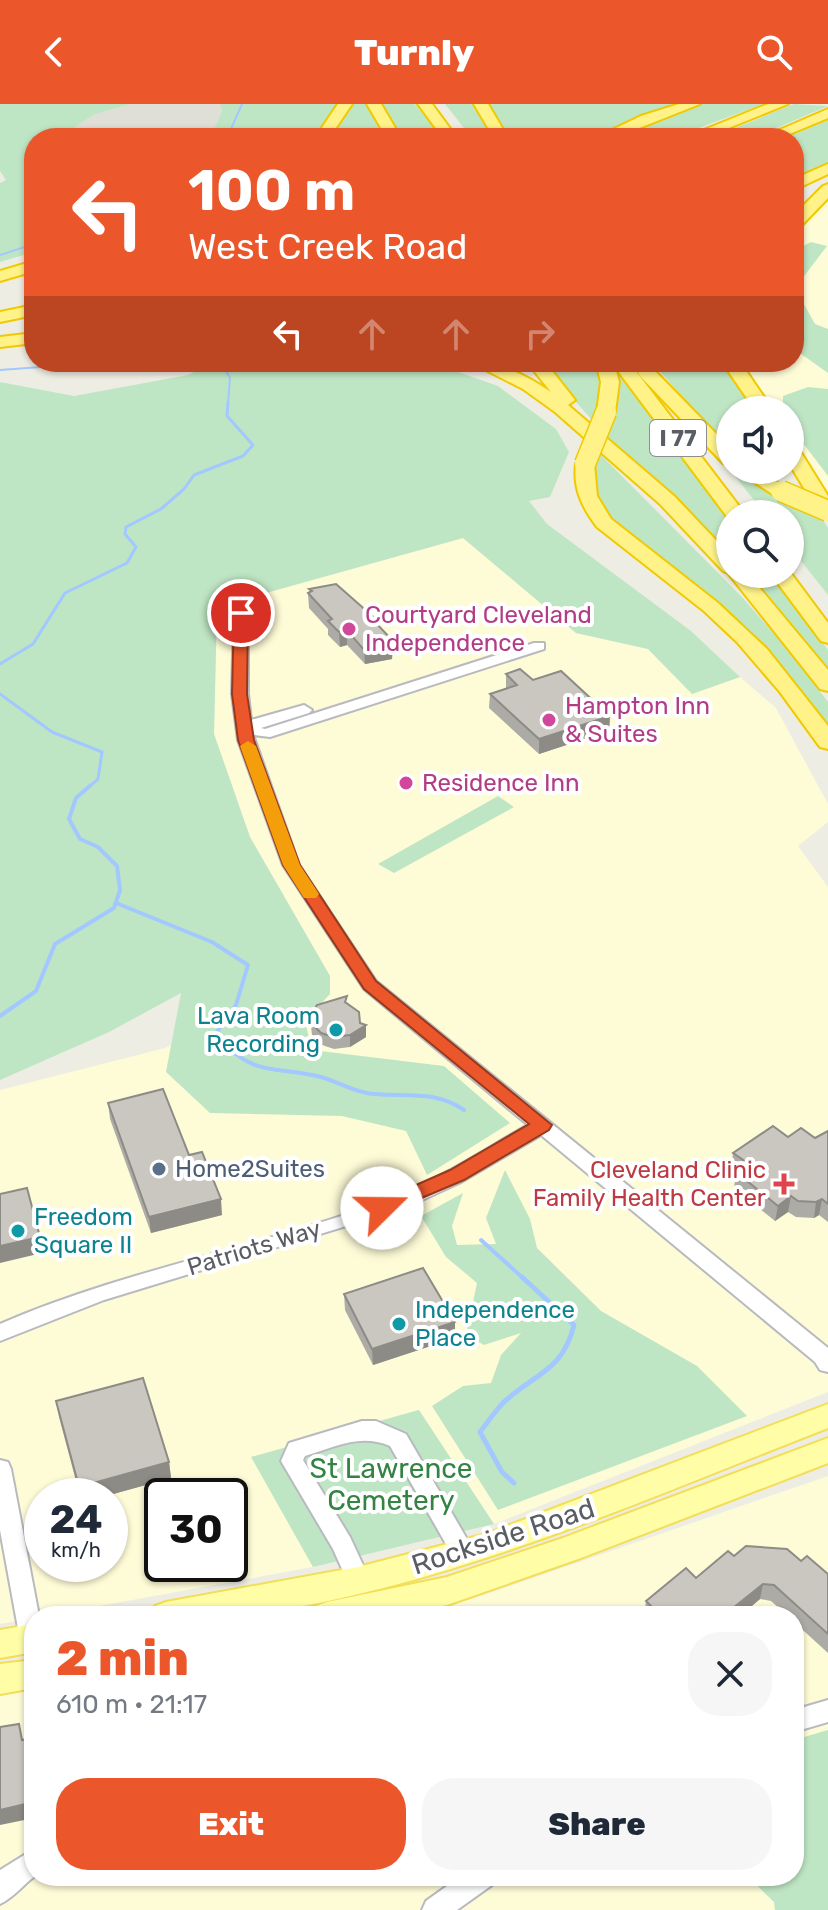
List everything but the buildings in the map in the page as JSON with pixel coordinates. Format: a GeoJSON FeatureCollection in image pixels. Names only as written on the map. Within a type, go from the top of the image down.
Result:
{"type":"FeatureCollection","features":[{"type":"Feature","properties":{"kind":"highway"},"geometry":{"type":"LineString","coordinates":[[329,128],[345,104]]}},
{"type":"Feature","properties":{"kind":"highway"},"geometry":{"type":"LineString","coordinates":[[374,104],[388,128]]}},
{"type":"Feature","properties":{"kind":"highway"},"geometry":{"type":"LineString","coordinates":[[425,104],[443,128]]}},
{"type":"Feature","properties":{"kind":"highway"},"geometry":{"type":"LineString","coordinates":[[439,104],[457,128]]}},
{"type":"Feature","properties":{"kind":"highway"},"geometry":{"type":"LineString","coordinates":[[481,104],[495,128]]}},
{"type":"Feature","properties":{"kind":"highway"},"geometry":{"type":"LineString","coordinates":[[625,128],[693,104]]}},
{"type":"Feature","properties":{"kind":"highway"},"geometry":{"type":"LineString","coordinates":[[717,128],[781,104]]}},
{"type":"Feature","properties":{"kind":"highway"},"geometry":{"type":"LineString","coordinates":[[793,128],[828,112]]}},
{"type":"Feature","properties":{"kind":"highway"},"geometry":{"type":"LineString","coordinates":[[804,180],[828,168]]}},
{"type":"Feature","properties":{"kind":"highway"},"geometry":{"type":"LineString","coordinates":[[804,214],[828,189]]}},
{"type":"Feature","properties":{"kind":"highway"},"geometry":{"type":"LineString","coordinates":[[0,276],[24,269]]}},
{"type":"Feature","properties":{"kind":"highway"},"geometry":{"type":"LineString","coordinates":[[0,290],[24,285]]}},
{"type":"Feature","properties":{"kind":"highway"},"geometry":{"type":"LineString","coordinates":[[0,317],[24,312]]}},
{"type":"Feature","properties":{"kind":"highway"},"geometry":{"type":"LineString","coordinates":[[0,345],[24,340]]}},
{"type":"Feature","properties":{"kind":"highway"},"geometry":{"type":"LineString","coordinates":[[0,345],[24,346]]}},
{"type":"Feature","properties":{"kind":"highway"},"geometry":{"type":"LineString","coordinates":[[504,372],[546,397],[667,500],[716,552]]}},
{"type":"Feature","properties":{"kind":"highway"},"geometry":{"type":"LineString","coordinates":[[544,372],[636,475]]}},
{"type":"Feature","properties":{"kind":"highway"},"geometry":{"type":"LineString","coordinates":[[608,372],[610,382],[606,412],[585,464],[585,489],[592,508],[604,523],[713,608],[743,636],[768,661],[828,742]]}},
{"type":"Feature","properties":{"kind":"highway","name":"I 77"},"geometry":{"type":"LineString","coordinates":[[628,372],[724,500]]}},
{"type":"Feature","properties":{"kind":"highway","name":"I 77"},"geometry":{"type":"LineString","coordinates":[[647,372],[743,500]]}},
{"type":"Feature","properties":{"kind":"highway"},"geometry":{"type":"LineString","coordinates":[[648,372],[716,444]]}},
{"type":"Feature","properties":{"kind":"highway"},"geometry":{"type":"LineString","coordinates":[[738,372],[754,396]]}},
{"type":"Feature","properties":{"kind":"highway"},"geometry":{"type":"LineString","coordinates":[[750,372],[759,396]]}},
{"type":"Feature","properties":{"kind":"highway"},"geometry":{"type":"LineString","coordinates":[[804,471],[828,511]]}},
{"type":"Feature","properties":{"kind":"highway"},"geometry":{"type":"LineString","coordinates":[[769,484],[828,511]]}},
{"type":"Feature","properties":{"kind":"highway"},"geometry":{"type":"LineString","coordinates":[[804,578],[828,609]]}},
{"type":"Feature","properties":{"kind":"highway"},"geometry":{"type":"LineString","coordinates":[[749,588],[828,684]]}},
{"type":"Feature","properties":{"kind":"highway"},"geometry":{"type":"LineString","coordinates":[[791,588],[828,637]]}},
{"type":"Feature","properties":{"kind":"main road","name":"Rockside Road"},"geometry":{"type":"LineString","coordinates":[[219,1606],[358,1580],[463,1553],[828,1416]]}},
{"type":"Feature","properties":{"kind":"main road","name":"Rockside Road"},"geometry":{"type":"LineString","coordinates":[[375,1606],[447,1591],[570,1549],[828,1450]]}},
{"type":"Feature","properties":{"kind":"main road"},"geometry":{"type":"LineString","coordinates":[[0,1644],[24,1640]]}},
{"type":"Feature","properties":{"kind":"main road"},"geometry":{"type":"LineString","coordinates":[[0,1679],[24,1675]]}},
{"type":"Feature","properties":{"kind":"street"},"geometry":{"type":"LineString","coordinates":[[241,613],[240,694],[291,865],[369,984],[823,1356],[828,1364]]}},
{"type":"Feature","properties":{"kind":"street"},"geometry":{"type":"LineString","coordinates":[[249,731],[265,734],[539,646]]}},
{"type":"Feature","properties":{"kind":"street","name":"Patriots Way"},"geometry":{"type":"LineString","coordinates":[[0,1333],[96,1296],[400,1202],[457,1175],[543,1125]]}},
{"type":"Feature","properties":{"kind":"street"},"geometry":{"type":"LineString","coordinates":[[358,1580],[342,1544],[292,1461],[297,1449],[362,1430],[376,1430],[398,1440],[463,1553]]}},
{"type":"Feature","properties":{"kind":"street"},"geometry":{"type":"LineString","coordinates":[[0,1469],[27,1606]]}},
{"type":"Feature","properties":{"kind":"street"},"geometry":{"type":"LineString","coordinates":[[804,1718],[828,1711]]}},
{"type":"Feature","properties":{"kind":"street"},"geometry":{"type":"LineString","coordinates":[[0,1891],[7,1881],[24,1868]]}},
{"type":"Feature","properties":{"kind":"street"},"geometry":{"type":"LineString","coordinates":[[435,1910],[469,1886]]}},
{"type":"Feature","properties":{"kind":"shaded area"},"geometry":{"type":"Polygon","coordinates":[[[130,104],[220,104],[222,111],[214,128],[74,128],[93,115],[130,104]]]}},
{"type":"Feature","properties":{"kind":"shaded area"},"geometry":{"type":"Polygon","coordinates":[[[828,189],[828,512],[804,473],[804,396],[759,396],[751,372],[804,372],[804,214],[828,189]]]}},
{"type":"Feature","properties":{"kind":"shaded area"},"geometry":{"type":"Polygon","coordinates":[[[463,538],[576,633],[648,649],[692,694],[740,677],[776,708],[828,804],[828,822],[798,846],[828,887],[828,1392],[494,1524],[418,1410],[252,1457],[313,1567],[248,1579],[248,1478],[144,1478],[144,1582],[231,1582],[99,1606],[24,1606],[24,1620],[0,1624],[0,1090],[165,1048],[330,976],[250,837],[214,734],[217,607],[463,538]]]}},
{"type":"Feature","properties":{"kind":"shaded area"},"geometry":{"type":"Polygon","coordinates":[[[828,1476],[828,1910],[0,1910],[0,1693],[24,1688],[24,1886],[804,1886],[804,1606],[436,1606],[475,1598],[828,1476]]]}},
{"type":"Feature","properties":{"kind":"green space"},"geometry":{"type":"Polygon","coordinates":[[[0,104],[130,104],[93,115],[74,128],[24,128],[24,255],[0,262],[0,183],[6,180],[0,171],[0,104]]]}},
{"type":"Feature","properties":{"kind":"green space"},"geometry":{"type":"Polygon","coordinates":[[[220,104],[345,104],[329,128],[214,128],[222,111],[220,104]]]}},
{"type":"Feature","properties":{"kind":"green space"},"geometry":{"type":"Polygon","coordinates":[[[348,104],[366,104],[380,128],[332,128],[348,104]]]}},
{"type":"Feature","properties":{"kind":"green space"},"geometry":{"type":"Polygon","coordinates":[[[379,104],[415,104],[434,128],[394,128],[379,104]]]}},
{"type":"Feature","properties":{"kind":"green space"},"geometry":{"type":"Polygon","coordinates":[[[445,104],[476,104],[492,128],[464,128],[445,104]]]}},
{"type":"Feature","properties":{"kind":"green space"},"geometry":{"type":"Polygon","coordinates":[[[486,104],[684,104],[620,128],[501,128],[486,104]]]}},
{"type":"Feature","properties":{"kind":"green space"},"geometry":{"type":"Polygon","coordinates":[[[700,104],[763,104],[699,128],[636,128],[700,104]]]}},
{"type":"Feature","properties":{"kind":"green space"},"geometry":{"type":"Polygon","coordinates":[[[794,104],[828,106],[776,128],[735,128],[794,104]]]}},
{"type":"Feature","properties":{"kind":"green space"},"geometry":{"type":"Polygon","coordinates":[[[828,120],[828,163],[804,176],[804,130],[828,120]]]}},
{"type":"Feature","properties":{"kind":"green space"},"geometry":{"type":"Polygon","coordinates":[[[811,242],[827,246],[804,276],[804,246],[811,242]]]}},
{"type":"Feature","properties":{"kind":"green space"},"geometry":{"type":"Polygon","coordinates":[[[804,304],[815,324],[828,329],[828,373],[804,356],[804,304]]]}},
{"type":"Feature","properties":{"kind":"green space"},"geometry":{"type":"Polygon","coordinates":[[[194,372],[458,372],[498,386],[556,429],[569,452],[550,497],[529,501],[547,524],[691,631],[740,677],[692,694],[648,649],[576,633],[463,538],[251,597],[254,592],[217,607],[214,734],[250,837],[330,976],[330,994],[305,1021],[312,1050],[444,1066],[510,1123],[427,1175],[406,1131],[342,1116],[210,1113],[166,1072],[181,993],[109,1032],[0,1080],[0,382],[74,396],[194,372]]]}},
{"type":"Feature","properties":{"kind":"green space"},"geometry":{"type":"Polygon","coordinates":[[[549,372],[599,372],[605,397],[593,421],[549,372]]]}},
{"type":"Feature","properties":{"kind":"green space"},"geometry":{"type":"Polygon","coordinates":[[[613,372],[618,372],[716,502],[716,543],[604,433],[613,372]]]}},
{"type":"Feature","properties":{"kind":"green space"},"geometry":{"type":"Polygon","coordinates":[[[661,372],[730,372],[745,396],[716,396],[716,436],[661,372]]]}},
{"type":"Feature","properties":{"kind":"green space"},"geometry":{"type":"Polygon","coordinates":[[[808,387],[828,389],[828,476],[804,444],[804,396],[783,396],[808,387]]]}},
{"type":"Feature","properties":{"kind":"green space"},"geometry":{"type":"Polygon","coordinates":[[[596,450],[716,571],[716,588],[733,588],[742,597],[828,702],[828,733],[787,676],[630,540],[595,503],[591,464],[596,450]]]}},
{"type":"Feature","properties":{"kind":"green space"},"geometry":{"type":"Polygon","coordinates":[[[741,484],[765,484],[796,500],[754,500],[741,484]]]}},
{"type":"Feature","properties":{"kind":"green space"},"geometry":{"type":"Polygon","coordinates":[[[804,504],[817,511],[828,528],[828,595],[804,565],[804,504]]]}},
{"type":"Feature","properties":{"kind":"green space"},"geometry":{"type":"Polygon","coordinates":[[[758,588],[782,588],[828,650],[828,668],[758,588]]]}},
{"type":"Feature","properties":{"kind":"green space"},"geometry":{"type":"Polygon","coordinates":[[[498,796],[514,807],[394,873],[378,864],[498,796]]]}},
{"type":"Feature","properties":{"kind":"green space"},"geometry":{"type":"Polygon","coordinates":[[[505,1170],[530,1219],[537,1248],[601,1311],[697,1366],[747,1416],[498,1510],[432,1406],[463,1386],[491,1383],[501,1355],[521,1333],[484,1345],[466,1335],[477,1283],[446,1257],[421,1216],[463,1193],[452,1226],[457,1245],[496,1244],[486,1218],[505,1170]]]}},
{"type":"Feature","properties":{"kind":"green space","name":"St Lawrence Cemetery"},"geometry":{"type":"Polygon","coordinates":[[[419,1410],[494,1524],[313,1567],[251,1457],[419,1410]]]}},
{"type":"Feature","properties":{"kind":"green space"},"geometry":{"type":"Polygon","coordinates":[[[828,1730],[828,1910],[775,1910],[774,1902],[757,1886],[804,1886],[804,1737],[828,1730]]]}},
{"type":"Feature","properties":{"kind":"waterway"},"geometry":{"type":"LineString","coordinates":[[231,128],[242,104]]}},
{"type":"Feature","properties":{"kind":"waterway"},"geometry":{"type":"LineString","coordinates":[[0,255],[24,247]]}},
{"type":"Feature","properties":{"kind":"waterway"},"geometry":{"type":"LineString","coordinates":[[0,370],[24,368]]}},
{"type":"Feature","properties":{"kind":"waterway"},"geometry":{"type":"LineString","coordinates":[[227,372],[230,378],[228,404]]}},
{"type":"Feature","properties":{"kind":"waterway"},"geometry":{"type":"LineString","coordinates":[[0,664],[33,644],[65,593],[127,563],[136,547],[125,534],[126,527],[161,509],[184,489],[194,475],[243,456],[253,445],[227,416],[228,402]]}},
{"type":"Feature","properties":{"kind":"waterway"},"geometry":{"type":"LineString","coordinates":[[0,694],[52,732],[102,752],[98,779],[89,787]]}},
{"type":"Feature","properties":{"kind":"waterway"},"geometry":{"type":"LineString","coordinates":[[0,1016],[36,991],[55,944],[114,908],[120,890],[117,866],[98,847],[80,839],[69,819],[76,798],[91,785]]}},
{"type":"Feature","properties":{"kind":"waterway"},"geometry":{"type":"LineString","coordinates":[[116,903],[212,942],[248,965],[236,1005],[215,1035],[241,1058],[264,1068],[321,1077],[360,1092],[431,1097],[464,1110]]}},
{"type":"Feature","properties":{"kind":"waterway"},"geometry":{"type":"LineString","coordinates":[[481,1240],[524,1279]]}},
{"type":"Feature","properties":{"kind":"waterway"},"geometry":{"type":"LineString","coordinates":[[514,1483],[502,1472],[480,1432],[504,1402],[555,1362],[563,1352],[574,1325],[522,1277]]}},
{"type":"Feature","properties":{"kind":"slow traffic"},"geometry":{"type":"LineString","coordinates":[[248,746],[291,865],[310,894]]}},
{"type":"Feature","properties":{"kind":"place","name":"Courtyard Cleveland Independence"},"geometry":{"type":"Point","coordinates":[349,629]}},
{"type":"Feature","properties":{"kind":"place","name":"Hampton Inn & Suites"},"geometry":{"type":"Point","coordinates":[549,720]}},
{"type":"Feature","properties":{"kind":"place","name":"Residence Inn"},"geometry":{"type":"Point","coordinates":[406,783]}},
{"type":"Feature","properties":{"kind":"place","name":"Lava Room Recording"},"geometry":{"type":"Point","coordinates":[336,1030]}},
{"type":"Feature","properties":{"kind":"place","name":"Home2Suites"},"geometry":{"type":"Point","coordinates":[159,1169]}},
{"type":"Feature","properties":{"kind":"place","name":"Cleveland Clinic Family Health Center"},"geometry":{"type":"Point","coordinates":[784,1184]}},
{"type":"Feature","properties":{"kind":"place","name":"Freedom Square II"},"geometry":{"type":"Point","coordinates":[18,1231]}},
{"type":"Feature","properties":{"kind":"place","name":"Independence Place"},"geometry":{"type":"Point","coordinates":[399,1324]}},
{"type":"Feature","properties":{"kind":"route"},"geometry":{"type":"LineString","coordinates":[[241,613],[240,694],[246,740],[291,865],[370,985],[543,1125],[457,1175],[382,1208]]}}]}
